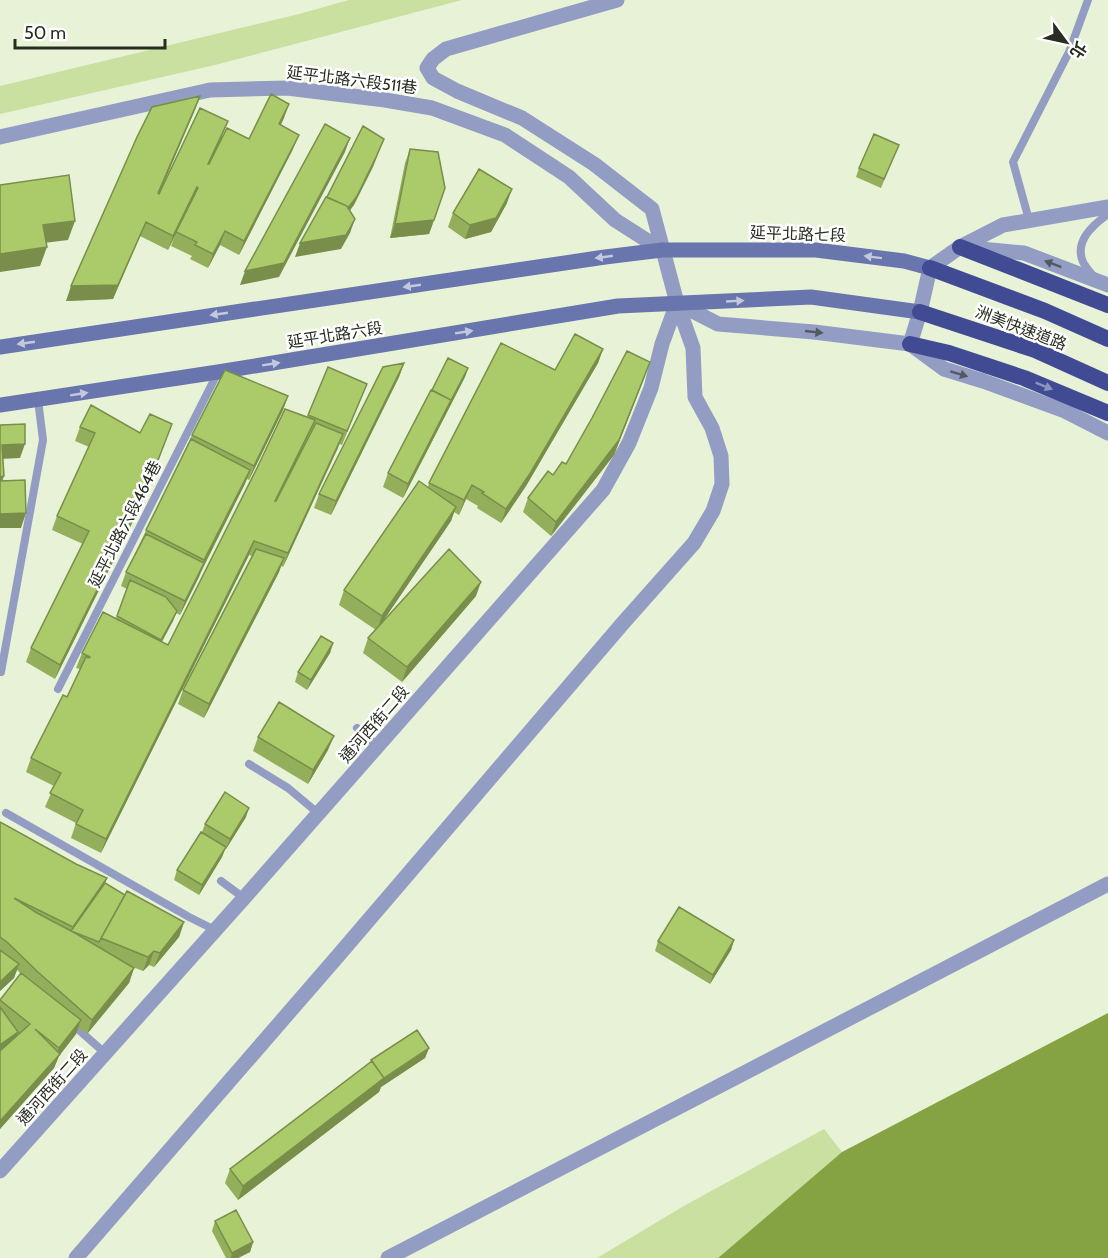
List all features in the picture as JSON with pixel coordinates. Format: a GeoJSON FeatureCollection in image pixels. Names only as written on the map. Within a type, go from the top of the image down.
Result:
{"type":"FeatureCollection","features":[{"type":"Feature","properties":{"kind":"highway"},"geometry":{"type":"LineString","coordinates":[[960,247],[1108,305]]}},
{"type":"Feature","properties":{"kind":"highway","name":"洲美快速道路"},"geometry":{"type":"LineString","coordinates":[[930,268],[1045,311],[1108,339]]}},
{"type":"Feature","properties":{"kind":"highway","name":"洲美快速道路"},"geometry":{"type":"LineString","coordinates":[[920,312],[1035,350],[1108,383]]}},
{"type":"Feature","properties":{"kind":"highway"},"geometry":{"type":"LineString","coordinates":[[910,344],[949,353],[1024,378],[1108,413]]}},
{"type":"Feature","properties":{"kind":"main road","name":"延平北路七段"},"geometry":{"type":"LineString","coordinates":[[662,250],[816,250],[904,261],[930,268]]}},
{"type":"Feature","properties":{"kind":"main road"},"geometry":{"type":"LineString","coordinates":[[0,347],[662,250]]}},
{"type":"Feature","properties":{"kind":"main road"},"geometry":{"type":"LineString","coordinates":[[677,303],[811,297],[920,312]]}},
{"type":"Feature","properties":{"kind":"main road","name":"延平北路六段"},"geometry":{"type":"LineString","coordinates":[[0,405],[218,372],[618,306],[677,303]]}},
{"type":"Feature","properties":{"kind":"street"},"geometry":{"type":"LineString","coordinates":[[76,1258],[693,543],[713,511],[722,484],[721,456],[712,428],[695,397],[693,348],[677,303],[652,209],[594,164],[522,118],[457,91],[433,78],[427,68],[433,59],[446,49],[617,0]]}},
{"type":"Feature","properties":{"kind":"street","name":"延平北路六段511巷"},"geometry":{"type":"LineString","coordinates":[[0,137],[210,90],[287,88],[432,108],[505,135],[569,177],[615,220],[662,250]]}},
{"type":"Feature","properties":{"kind":"street"},"geometry":{"type":"LineString","coordinates":[[910,344],[930,268],[960,247],[1003,225],[1108,207]]}},
{"type":"Feature","properties":{"kind":"street"},"geometry":{"type":"LineString","coordinates":[[960,247],[1024,253],[1103,283]]}},
{"type":"Feature","properties":{"kind":"street"},"geometry":{"type":"LineString","coordinates":[[677,303],[718,324],[814,332],[910,344],[944,369],[1065,411],[1108,433]]}},
{"type":"Feature","properties":{"kind":"street","name":"通河西街二段"},"geometry":{"type":"LineString","coordinates":[[0,1172],[319,814],[603,490],[629,442],[651,388],[662,344],[677,303]]}},
{"type":"Feature","properties":{"kind":"street"},"geometry":{"type":"LineString","coordinates":[[388,1258],[1108,884]]}},
{"type":"Feature","properties":{"kind":"lane"},"geometry":{"type":"LineString","coordinates":[[1029,220],[1013,162],[1069,52],[1088,0]]}},
{"type":"Feature","properties":{"kind":"lane"},"geometry":{"type":"LineString","coordinates":[[1103,283],[1083,261],[1080,246],[1087,233],[1108,214]]}},
{"type":"Feature","properties":{"kind":"lane","name":"延平北路六段464巷"},"geometry":{"type":"LineString","coordinates":[[58,689],[218,372]]}},
{"type":"Feature","properties":{"kind":"lane"},"geometry":{"type":"LineString","coordinates":[[1,672],[43,440],[38,400]]}},
{"type":"Feature","properties":{"kind":"lane"},"geometry":{"type":"LineString","coordinates":[[357,728],[378,747]]}},
{"type":"Feature","properties":{"kind":"lane"},"geometry":{"type":"LineString","coordinates":[[249,764],[288,788],[319,814]]}},
{"type":"Feature","properties":{"kind":"lane"},"geometry":{"type":"LineString","coordinates":[[6,813],[215,930]]}},
{"type":"Feature","properties":{"kind":"lane"},"geometry":{"type":"LineString","coordinates":[[221,881],[244,898]]}},
{"type":"Feature","properties":{"kind":"lane"},"geometry":{"type":"LineString","coordinates":[[62,1016],[106,1054]]}},
{"type":"Feature","properties":{"kind":"shaded area"},"geometry":{"type":"Polygon","coordinates":[[[349,0],[462,0],[215,65],[0,114],[0,86],[349,0]]]}},
{"type":"Feature","properties":{"kind":"shaded area"},"geometry":{"type":"Polygon","coordinates":[[[1108,1013],[1108,1258],[718,1258],[842,1152],[1108,1013]]]}},
{"type":"Feature","properties":{"kind":"shaded area"},"geometry":{"type":"Polygon","coordinates":[[[824,1129],[842,1152],[718,1258],[597,1258],[682,1207],[824,1129]]]}},
{"type":"Feature","properties":{"kind":"building"},"geometry":{"type":"Polygon","coordinates":[[[271,94],[289,104],[279,124],[299,135],[244,241],[225,231],[213,254],[195,245],[197,242],[176,232],[197,187],[173,236],[146,222],[118,285],[71,286],[152,107],[200,96],[159,194],[200,108],[228,121],[209,164],[227,128],[249,139],[271,94]]]}},
{"type":"Feature","properties":{"kind":"building"},"geometry":{"type":"Polygon","coordinates":[[[325,124],[350,138],[284,263],[245,271],[325,124]]]}},
{"type":"Feature","properties":{"kind":"building"},"geometry":{"type":"Polygon","coordinates":[[[363,126],[384,139],[357,196],[348,208],[327,197],[363,126]]]}},
{"type":"Feature","properties":{"kind":"building"},"geometry":{"type":"Polygon","coordinates":[[[874,134],[899,145],[884,179],[859,168],[874,134]]]}},
{"type":"Feature","properties":{"kind":"building"},"geometry":{"type":"Polygon","coordinates":[[[410,149],[438,152],[445,188],[434,220],[395,224],[410,149]]]}},
{"type":"Feature","properties":{"kind":"building"},"geometry":{"type":"Polygon","coordinates":[[[479,169],[512,189],[496,218],[470,225],[453,213],[479,169]]]}},
{"type":"Feature","properties":{"kind":"building"},"geometry":{"type":"Polygon","coordinates":[[[69,175],[75,221],[43,225],[47,247],[0,254],[0,185],[69,175]]]}},
{"type":"Feature","properties":{"kind":"building"},"geometry":{"type":"Polygon","coordinates":[[[326,197],[347,206],[355,219],[346,235],[300,243],[326,197]]]}},
{"type":"Feature","properties":{"kind":"building"},"geometry":{"type":"Polygon","coordinates":[[[575,334],[603,349],[531,472],[506,509],[472,485],[464,500],[429,483],[501,343],[555,370],[575,334]]]}},
{"type":"Feature","properties":{"kind":"building"},"geometry":{"type":"Polygon","coordinates":[[[627,351],[650,362],[619,440],[556,522],[528,498],[548,471],[553,475],[562,462],[566,464],[627,351]]]}},
{"type":"Feature","properties":{"kind":"building"},"geometry":{"type":"Polygon","coordinates":[[[448,358],[468,368],[449,404],[451,400],[432,390],[448,358]]]}},
{"type":"Feature","properties":{"kind":"building"},"geometry":{"type":"Polygon","coordinates":[[[404,363],[336,501],[319,494],[383,367],[404,363]]]}},
{"type":"Feature","properties":{"kind":"building"},"geometry":{"type":"Polygon","coordinates":[[[328,367],[367,384],[347,431],[308,415],[328,367]]]}},
{"type":"Feature","properties":{"kind":"building"},"geometry":{"type":"Polygon","coordinates":[[[225,370],[288,396],[254,466],[192,435],[225,370]]]}},
{"type":"Feature","properties":{"kind":"building"},"geometry":{"type":"Polygon","coordinates":[[[431,390],[451,400],[408,484],[388,473],[431,390]]]}},
{"type":"Feature","properties":{"kind":"building"},"geometry":{"type":"Polygon","coordinates":[[[91,405],[140,433],[150,414],[172,424],[146,491],[60,665],[31,648],[89,531],[57,516],[95,433],[80,427],[91,405]]]}},
{"type":"Feature","properties":{"kind":"building"},"geometry":{"type":"Polygon","coordinates":[[[285,409],[315,420],[275,501],[316,423],[343,434],[288,553],[254,541],[106,839],[76,824],[83,810],[50,793],[61,773],[31,758],[63,695],[67,697],[86,657],[90,657],[82,653],[103,612],[168,645],[285,409]]]}},
{"type":"Feature","properties":{"kind":"building"},"geometry":{"type":"Polygon","coordinates":[[[25,424],[25,444],[2,445],[4,476],[0,477],[0,425],[25,424]]]}},
{"type":"Feature","properties":{"kind":"building"},"geometry":{"type":"Polygon","coordinates":[[[191,439],[250,470],[204,560],[146,530],[191,439]]]}},
{"type":"Feature","properties":{"kind":"building"},"geometry":{"type":"Polygon","coordinates":[[[25,480],[26,513],[0,514],[0,481],[25,480]]]}},
{"type":"Feature","properties":{"kind":"building"},"geometry":{"type":"Polygon","coordinates":[[[419,481],[456,507],[382,616],[344,590],[419,481]]]}},
{"type":"Feature","properties":{"kind":"building"},"geometry":{"type":"Polygon","coordinates":[[[146,534],[204,563],[185,601],[126,572],[146,534]]]}},
{"type":"Feature","properties":{"kind":"building"},"geometry":{"type":"Polygon","coordinates":[[[256,549],[284,558],[209,704],[183,690],[256,549]]]}},
{"type":"Feature","properties":{"kind":"building"},"geometry":{"type":"Polygon","coordinates":[[[449,549],[481,582],[407,667],[368,638],[449,549]]]}},
{"type":"Feature","properties":{"kind":"building"},"geometry":{"type":"Polygon","coordinates":[[[130,580],[166,597],[177,611],[161,640],[117,616],[130,580]]]}},
{"type":"Feature","properties":{"kind":"building"},"geometry":{"type":"Polygon","coordinates":[[[321,636],[333,643],[311,680],[298,672],[321,636]]]}},
{"type":"Feature","properties":{"kind":"building"},"geometry":{"type":"Polygon","coordinates":[[[279,702],[334,736],[313,770],[258,737],[279,702]]]}},
{"type":"Feature","properties":{"kind":"building"},"geometry":{"type":"Polygon","coordinates":[[[225,792],[249,808],[230,839],[205,824],[225,792]]]}},
{"type":"Feature","properties":{"kind":"building"},"geometry":{"type":"Polygon","coordinates":[[[0,822],[76,864],[107,878],[73,927],[14,898],[134,968],[92,1020],[0,937],[0,822]]]}},
{"type":"Feature","properties":{"kind":"building"},"geometry":{"type":"Polygon","coordinates":[[[201,832],[226,847],[202,885],[177,870],[201,832]]]}},
{"type":"Feature","properties":{"kind":"building"},"geometry":{"type":"Polygon","coordinates":[[[105,883],[125,895],[99,942],[71,931],[105,883]]]}},
{"type":"Feature","properties":{"kind":"building"},"geometry":{"type":"Polygon","coordinates":[[[127,891],[184,922],[160,953],[154,951],[148,957],[101,938],[127,891]]]}},
{"type":"Feature","properties":{"kind":"building"},"geometry":{"type":"Polygon","coordinates":[[[679,907],[734,940],[713,975],[658,941],[679,907]]]}},
{"type":"Feature","properties":{"kind":"building"},"geometry":{"type":"Polygon","coordinates":[[[0,950],[19,964],[0,982],[0,950]]]}},
{"type":"Feature","properties":{"kind":"building"},"geometry":{"type":"Polygon","coordinates":[[[21,973],[81,1020],[59,1048],[35,1029],[60,1054],[0,1121],[0,1051],[30,1024],[0,1000],[21,973]]]}},
{"type":"Feature","properties":{"kind":"building"},"geometry":{"type":"Polygon","coordinates":[[[0,1007],[18,1032],[0,1045],[0,1007]]]}},
{"type":"Feature","properties":{"kind":"building"},"geometry":{"type":"Polygon","coordinates":[[[417,1030],[429,1048],[384,1078],[371,1060],[417,1030]]]}},
{"type":"Feature","properties":{"kind":"building"},"geometry":{"type":"Polygon","coordinates":[[[372,1061],[384,1078],[243,1186],[230,1169],[372,1061]]]}},
{"type":"Feature","properties":{"kind":"building"},"geometry":{"type":"Polygon","coordinates":[[[236,1210],[253,1242],[232,1253],[215,1221],[236,1210]]]}}]}
